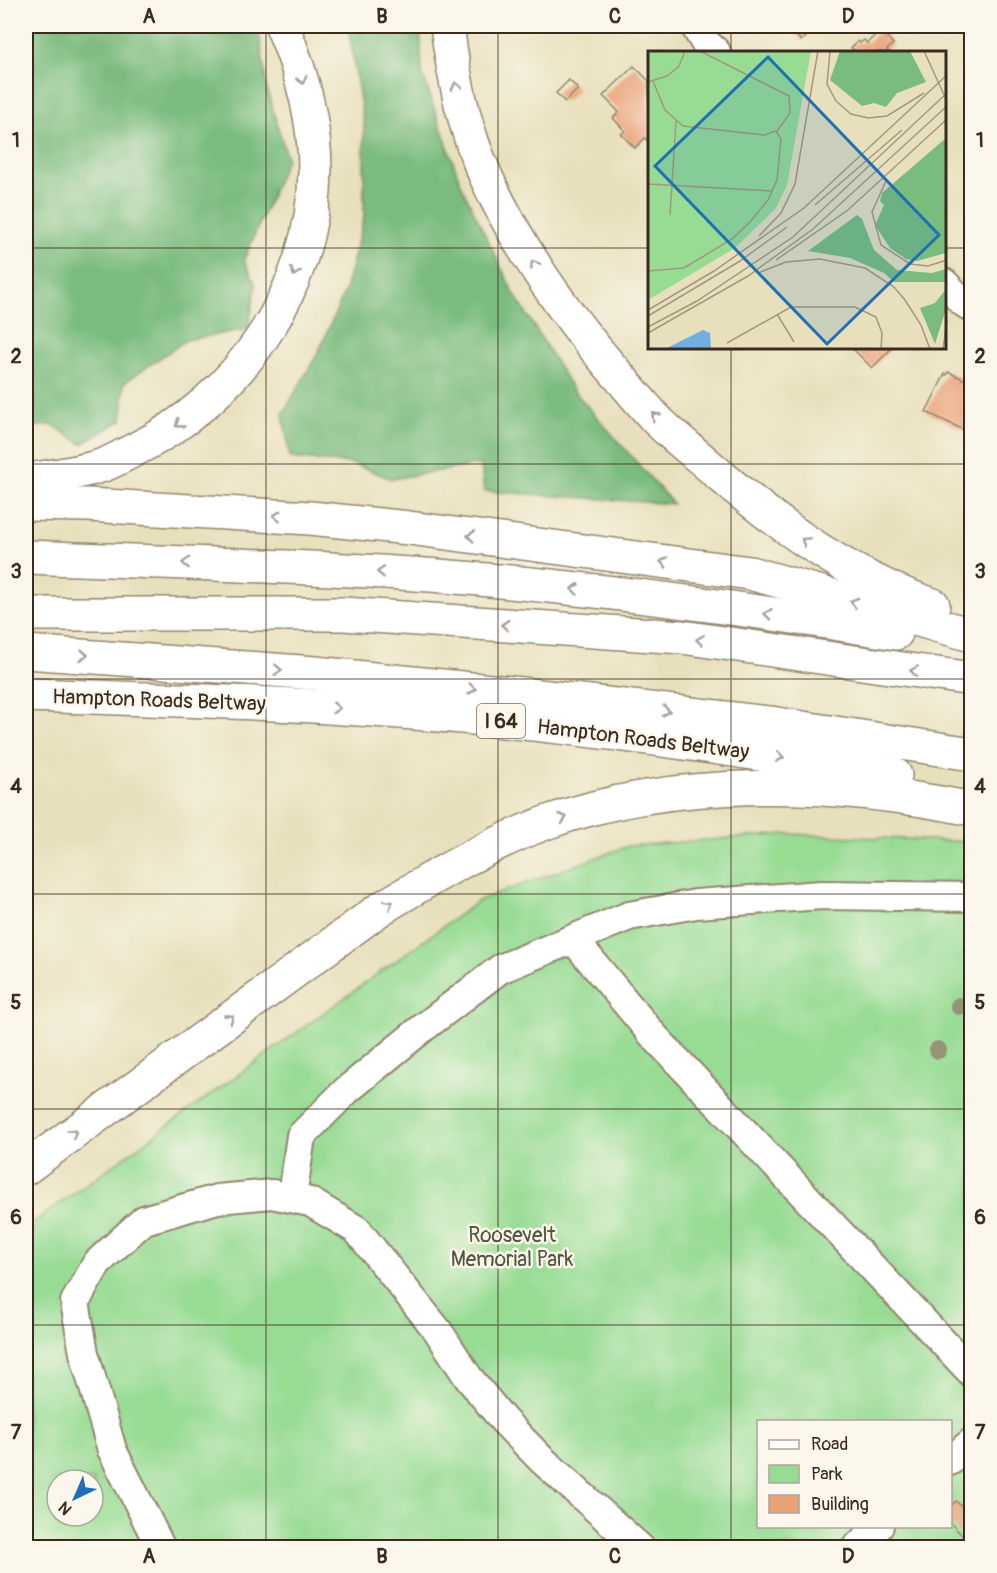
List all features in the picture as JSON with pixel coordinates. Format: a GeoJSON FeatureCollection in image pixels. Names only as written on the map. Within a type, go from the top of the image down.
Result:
{"type":"FeatureCollection","features":[{"type":"Feature","properties":{"kind":"highway"},"geometry":{"type":"LineString","coordinates":[[26,481],[98,467],[158,438],[209,401],[249,359],[269,327],[288,289],[303,250],[311,210],[315,172],[313,132],[302,78],[282,26]]}},
{"type":"Feature","properties":{"kind":"highway"},"geometry":{"type":"LineString","coordinates":[[447,26],[454,78],[468,128],[486,178],[517,236],[555,297],[592,347],[656,419],[740,492],[797,536],[823,554],[903,595],[972,618]]}},
{"type":"Feature","properties":{"kind":"highway"},"geometry":{"type":"LineString","coordinates":[[26,504],[88,505],[275,516],[387,526],[750,573],[972,635]]}},
{"type":"Feature","properties":{"kind":"highway"},"geometry":{"type":"LineString","coordinates":[[26,557],[303,568],[550,586],[821,621],[972,645]]}},
{"type":"Feature","properties":{"kind":"highway"},"geometry":{"type":"LineString","coordinates":[[26,614],[343,614],[682,637],[972,679]]}},
{"type":"Feature","properties":{"kind":"highway"},"geometry":{"type":"LineString","coordinates":[[26,652],[315,673],[522,694],[777,724],[972,754]]}},
{"type":"Feature","properties":{"kind":"highway","name":"Hampton Roads Beltway"},"geometry":{"type":"LineString","coordinates":[[26,695],[239,702],[414,713],[695,744],[972,789]]}},
{"type":"Feature","properties":{"kind":"highway"},"geometry":{"type":"LineString","coordinates":[[26,1168],[380,909],[479,852],[545,824],[577,813],[631,801],[725,789],[807,787],[864,792],[972,809]]}},
{"type":"Feature","properties":{"kind":"street"},"geometry":{"type":"LineString","coordinates":[[695,26],[704,41],[715,51]]}},
{"type":"Feature","properties":{"kind":"street"},"geometry":{"type":"LineString","coordinates":[[946,285],[972,308]]}},
{"type":"Feature","properties":{"kind":"street"},"geometry":{"type":"LineString","coordinates":[[292,1198],[301,1136],[347,1090],[500,969],[629,916],[696,904],[822,895],[972,897]]}},
{"type":"Feature","properties":{"kind":"street"},"geometry":{"type":"LineString","coordinates":[[573,939],[652,1034],[972,1373]]}},
{"type":"Feature","properties":{"kind":"street"},"geometry":{"type":"LineString","coordinates":[[161,1548],[112,1450],[84,1353],[75,1302],[97,1263],[144,1220],[217,1199],[272,1194],[310,1202],[357,1230],[438,1331],[468,1377],[504,1421],[541,1459],[640,1548]]}},
{"type":"Feature","properties":{"kind":"street"},"geometry":{"type":"LineString","coordinates":[[952,1460],[972,1442]]}},
{"type":"Feature","properties":{"kind":"street"},"geometry":{"type":"LineString","coordinates":[[856,1548],[878,1528]]}},
{"type":"Feature","properties":{"kind":"green space"},"geometry":{"type":"Polygon","coordinates":[[[26,26],[252,26],[260,38],[267,90],[287,158],[244,260],[256,285],[248,329],[186,340],[124,383],[122,420],[82,444],[53,425],[26,427],[26,26]]]}},
{"type":"Feature","properties":{"kind":"green space"},"geometry":{"type":"Polygon","coordinates":[[[348,26],[420,26],[422,73],[462,187],[513,292],[573,390],[673,504],[484,491],[481,464],[392,479],[350,463],[290,458],[283,414],[318,353],[345,291],[364,218],[364,125],[348,26]]]}},
{"type":"Feature","properties":{"kind":"green space","name":"Roosevelt Memorial Park"},"geometry":{"type":"Polygon","coordinates":[[[787,834],[971,842],[971,1547],[26,1547],[26,1228],[480,900],[628,846],[787,834]]]}},
{"type":"Feature","properties":{"kind":"building"},"geometry":{"type":"Polygon","coordinates":[[[789,26],[819,26],[801,41],[789,26]]]}},
{"type":"Feature","properties":{"kind":"building"},"geometry":{"type":"Polygon","coordinates":[[[881,30],[893,44],[888,51],[852,51],[851,48],[858,41],[860,43],[864,40],[867,43],[881,30]]]}},
{"type":"Feature","properties":{"kind":"building"},"geometry":{"type":"Polygon","coordinates":[[[634,66],[648,80],[648,141],[645,138],[635,148],[621,134],[625,131],[613,118],[619,112],[603,96],[634,66]]]}},
{"type":"Feature","properties":{"kind":"building"},"geometry":{"type":"Polygon","coordinates":[[[569,80],[578,89],[565,102],[556,93],[569,80]]]}},
{"type":"Feature","properties":{"kind":"building"},"geometry":{"type":"Polygon","coordinates":[[[854,350],[890,350],[872,368],[854,350]]]}},
{"type":"Feature","properties":{"kind":"building"},"geometry":{"type":"Polygon","coordinates":[[[948,372],[972,383],[972,423],[966,431],[926,412],[948,372]]]}},
{"type":"Feature","properties":{"kind":"building"},"geometry":{"type":"Polygon","coordinates":[[[956,1501],[972,1517],[972,1545],[952,1525],[952,1505],[956,1501]]]}}]}
